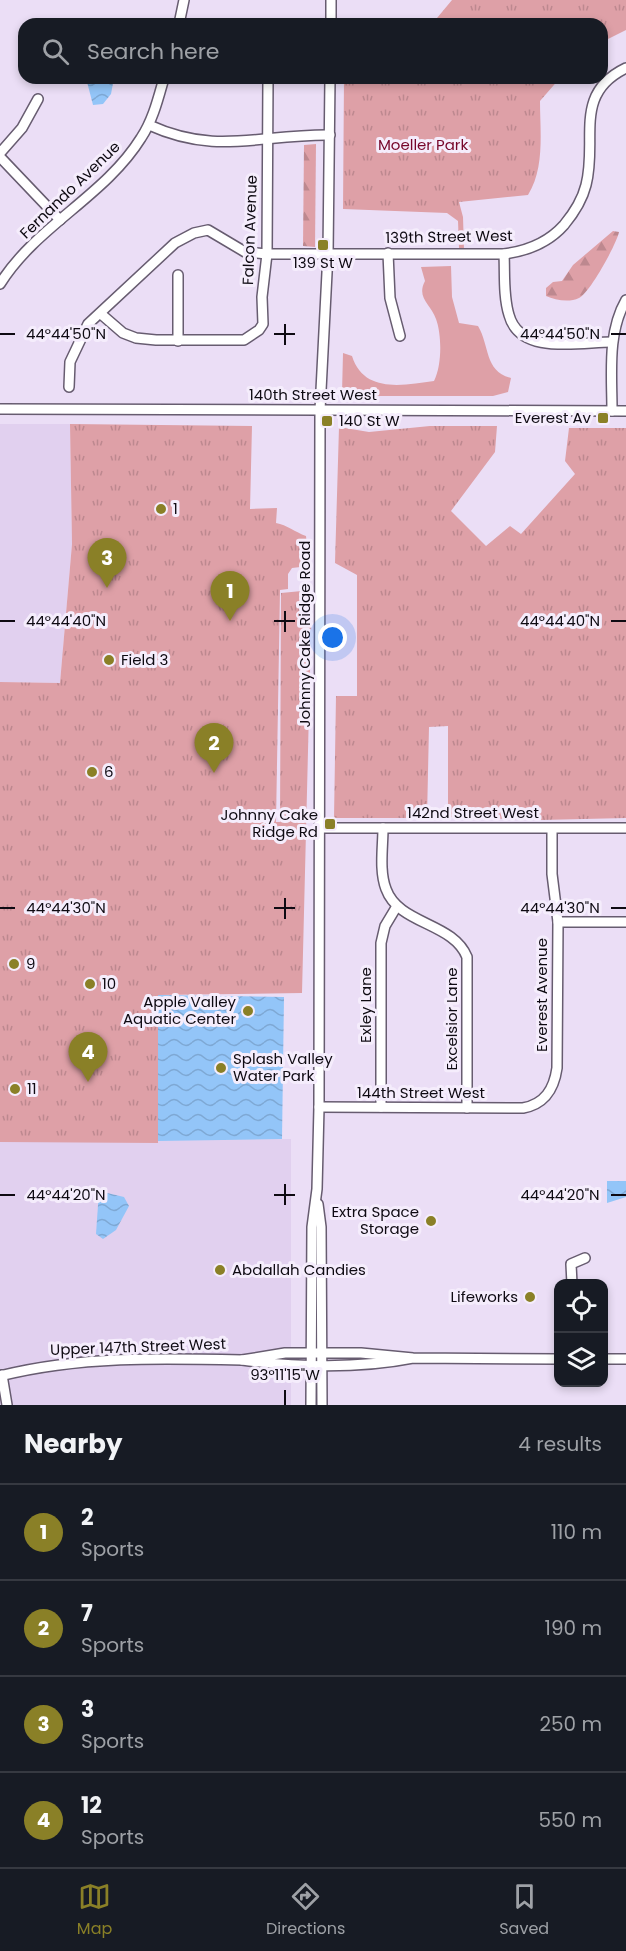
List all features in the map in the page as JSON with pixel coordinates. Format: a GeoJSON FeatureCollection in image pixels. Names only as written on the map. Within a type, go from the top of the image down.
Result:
{"type":"FeatureCollection","features":[{"type":"Feature","properties":{"kind":"street"},"geometry":{"type":"LineString","coordinates":[[180,18],[184,0]]}},
{"type":"Feature","properties":{"kind":"street"},"geometry":{"type":"LineString","coordinates":[[331,0],[331,18]]}},
{"type":"Feature","properties":{"kind":"street","name":"139th Street West"},"geometry":{"type":"LineString","coordinates":[[608,79],[626,68]]}},
{"type":"Feature","properties":{"kind":"street","name":"Fernando Avenue"},"geometry":{"type":"LineString","coordinates":[[0,282],[21,257],[128,157],[149,124],[162,84]]}},
{"type":"Feature","properties":{"kind":"street","name":"Falcon Avenue"},"geometry":{"type":"LineString","coordinates":[[178,341],[244,340],[252,337],[263,324],[262,286],[267,254],[268,84]]}},
{"type":"Feature","properties":{"kind":"street","name":"Johnny Cake Ridge Road"},"geometry":{"type":"LineString","coordinates":[[311,1405],[312,1227],[317,1189],[319,1107],[320,410],[328,253],[330,84]]}},
{"type":"Feature","properties":{"kind":"street","name":"139th Street West"},"geometry":{"type":"LineString","coordinates":[[69,387],[70,362],[78,339],[88,324],[175,243],[194,233],[208,231],[245,252],[267,254],[504,254],[532,247],[549,239],[576,210],[588,177],[592,103],[603,84]]}},
{"type":"Feature","properties":{"kind":"street"},"geometry":{"type":"LineString","coordinates":[[38,99],[22,128],[0,155],[60,220]]}},
{"type":"Feature","properties":{"kind":"street"},"geometry":{"type":"LineString","coordinates":[[149,124],[176,136],[204,142],[238,142],[330,135]]}},
{"type":"Feature","properties":{"kind":"street"},"geometry":{"type":"LineString","coordinates":[[388,253],[390,298],[400,336]]}},
{"type":"Feature","properties":{"kind":"street"},"geometry":{"type":"LineString","coordinates":[[504,254],[508,310],[512,324],[521,334],[532,340],[543,342],[612,342]]}},
{"type":"Feature","properties":{"kind":"street"},"geometry":{"type":"LineString","coordinates":[[101,314],[123,333],[136,338],[178,341],[178,275]]}},
{"type":"Feature","properties":{"kind":"street"},"geometry":{"type":"LineString","coordinates":[[612,411],[612,342],[617,320],[626,300]]}},
{"type":"Feature","properties":{"kind":"street","name":"140th Street West"},"geometry":{"type":"LineString","coordinates":[[0,409],[626,411]]}},
{"type":"Feature","properties":{"kind":"street","name":"142nd Street West"},"geometry":{"type":"LineString","coordinates":[[320,828],[626,828]]}},
{"type":"Feature","properties":{"kind":"street"},"geometry":{"type":"LineString","coordinates":[[383,828],[383,880],[388,894],[397,906]]}},
{"type":"Feature","properties":{"kind":"street","name":"Everest Avenue"},"geometry":{"type":"LineString","coordinates":[[523,1108],[543,1099],[551,1090],[556,1074],[558,922],[552,874],[552,829]]}},
{"type":"Feature","properties":{"kind":"street","name":"Exley Lane"},"geometry":{"type":"LineString","coordinates":[[381,1107],[381,943],[385,926],[397,906]]}},
{"type":"Feature","properties":{"kind":"street","name":"Excelsior Lane"},"geometry":{"type":"LineString","coordinates":[[397,906],[453,939],[463,948],[467,957],[467,1108]]}},
{"type":"Feature","properties":{"kind":"street"},"geometry":{"type":"LineString","coordinates":[[558,922],[626,922]]}},
{"type":"Feature","properties":{"kind":"street","name":"144th Street West"},"geometry":{"type":"LineString","coordinates":[[319,1107],[523,1108]]}},
{"type":"Feature","properties":{"kind":"street","name":"Johnny Cake Ridge Road"},"geometry":{"type":"LineString","coordinates":[[317,1189],[321,1227],[322,1405]]}},
{"type":"Feature","properties":{"kind":"street"},"geometry":{"type":"LineString","coordinates":[[572,1279],[571,1264],[585,1258]]}},
{"type":"Feature","properties":{"kind":"street","name":"Upper 147th Street West"},"geometry":{"type":"LineString","coordinates":[[1,1376],[42,1365],[96,1361],[242,1360],[285,1353],[311,1360],[362,1353],[413,1358],[554,1359]]}},
{"type":"Feature","properties":{"kind":"street"},"geometry":{"type":"LineString","coordinates":[[608,1359],[626,1359]]}},
{"type":"Feature","properties":{"kind":"street"},"geometry":{"type":"LineString","coordinates":[[1,1376],[7,1405]]}},
{"type":"Feature","properties":{"kind":"shaded area"},"geometry":{"type":"Polygon","coordinates":[[[0,424],[70,424],[72,544],[60,683],[0,682],[0,424]]]}},
{"type":"Feature","properties":{"kind":"shaded area"},"geometry":{"type":"Polygon","coordinates":[[[291,1139],[291,1405],[0,1405],[0,1141],[291,1139]]]}},
{"type":"Feature","properties":{"kind":"green space"},"geometry":{"type":"Polygon","coordinates":[[[452,0],[626,0],[626,30],[608,39],[608,18],[437,18],[452,0]]]}},
{"type":"Feature","properties":{"kind":"green space","name":"Moeller Park"},"geometry":{"type":"Polygon","coordinates":[[[344,84],[555,84],[540,101],[539,161],[528,195],[459,202],[463,217],[464,249],[459,248],[458,221],[447,213],[343,209],[344,84]]]}},
{"type":"Feature","properties":{"kind":"green space"},"geometry":{"type":"Polygon","coordinates":[[[316,144],[315,247],[303,246],[304,145],[316,144]]]}},
{"type":"Feature","properties":{"kind":"green space"},"geometry":{"type":"Polygon","coordinates":[[[613,231],[619,232],[613,246],[596,278],[584,294],[575,300],[567,301],[546,296],[546,288],[553,282],[562,281],[573,265],[613,231]]]}},
{"type":"Feature","properties":{"kind":"green space"},"geometry":{"type":"Polygon","coordinates":[[[451,266],[452,297],[459,323],[478,326],[492,364],[502,375],[511,378],[508,392],[493,396],[355,396],[342,393],[343,353],[352,356],[358,368],[375,382],[398,385],[434,381],[440,359],[439,333],[434,314],[423,297],[425,281],[421,267],[451,266]]]}},
{"type":"Feature","properties":{"kind":"green space"},"geometry":{"type":"Polygon","coordinates":[[[70,424],[252,426],[250,509],[277,508],[276,523],[306,536],[309,566],[292,568],[288,574],[288,589],[280,590],[276,822],[280,822],[281,593],[312,590],[302,993],[158,995],[158,1143],[0,1142],[0,682],[60,683],[72,544],[70,424]]]}},
{"type":"Feature","properties":{"kind":"green space"},"geometry":{"type":"Polygon","coordinates":[[[430,426],[497,426],[495,452],[451,511],[486,546],[510,526],[521,534],[575,474],[565,461],[569,428],[626,428],[626,818],[541,820],[448,817],[448,726],[429,727],[427,818],[334,818],[336,696],[357,696],[357,575],[335,563],[339,427],[369,432],[430,426]]]}},
{"type":"Feature","properties":{"kind":"water"},"geometry":{"type":"Polygon","coordinates":[[[88,84],[113,84],[111,94],[103,104],[93,105],[88,84]]]}},
{"type":"Feature","properties":{"kind":"water","name":"Splash Valley Water Park"},"geometry":{"type":"Polygon","coordinates":[[[158,995],[284,997],[282,1139],[158,1141],[158,995]]]}},
{"type":"Feature","properties":{"kind":"water"},"geometry":{"type":"Polygon","coordinates":[[[607,1181],[626,1181],[626,1197],[607,1203],[607,1181]]]}},
{"type":"Feature","properties":{"kind":"water"},"geometry":{"type":"Polygon","coordinates":[[[99,1191],[124,1197],[129,1206],[116,1230],[103,1239],[96,1234],[99,1191]]]}},
{"type":"Feature","properties":{"kind":"place","name":"139 St W"},"geometry":{"type":"Point","coordinates":[323,245]}},
{"type":"Feature","properties":{"kind":"place","name":"Everest Av"},"geometry":{"type":"Point","coordinates":[603,418]}},
{"type":"Feature","properties":{"kind":"place","name":"140 St W"},"geometry":{"type":"Point","coordinates":[327,421]}},
{"type":"Feature","properties":{"kind":"place","name":"1"},"geometry":{"type":"Point","coordinates":[161,509]}},
{"type":"Feature","properties":{"kind":"place","name":"3"},"geometry":{"type":"Point","coordinates":[107,588]}},
{"type":"Feature","properties":{"kind":"place","name":"2"},"geometry":{"type":"Point","coordinates":[230,621]}},
{"type":"Feature","properties":{"kind":"place","name":"Field 3"},"geometry":{"type":"Point","coordinates":[109,660]}},
{"type":"Feature","properties":{"kind":"place","name":"6"},"geometry":{"type":"Point","coordinates":[92,772]}},
{"type":"Feature","properties":{"kind":"place","name":"7"},"geometry":{"type":"Point","coordinates":[214,773]}},
{"type":"Feature","properties":{"kind":"place","name":"Johnny Cake Ridge Rd"},"geometry":{"type":"Point","coordinates":[330,824]}},
{"type":"Feature","properties":{"kind":"place","name":"9"},"geometry":{"type":"Point","coordinates":[14,964]}},
{"type":"Feature","properties":{"kind":"place","name":"10"},"geometry":{"type":"Point","coordinates":[90,984]}},
{"type":"Feature","properties":{"kind":"place","name":"Apple Valley Aquatic Center"},"geometry":{"type":"Point","coordinates":[248,1011]}},
{"type":"Feature","properties":{"kind":"place","name":"Splash Valley Water Park"},"geometry":{"type":"Point","coordinates":[221,1068]}},
{"type":"Feature","properties":{"kind":"place","name":"12"},"geometry":{"type":"Point","coordinates":[88,1082]}},
{"type":"Feature","properties":{"kind":"place","name":"11"},"geometry":{"type":"Point","coordinates":[15,1089]}},
{"type":"Feature","properties":{"kind":"place","name":"Extra Space Storage"},"geometry":{"type":"Point","coordinates":[431,1221]}},
{"type":"Feature","properties":{"kind":"place","name":"Abdallah Candies"},"geometry":{"type":"Point","coordinates":[220,1270]}},
{"type":"Feature","properties":{"kind":"place","name":"Lifeworks"},"geometry":{"type":"Point","coordinates":[530,1297]}}]}
